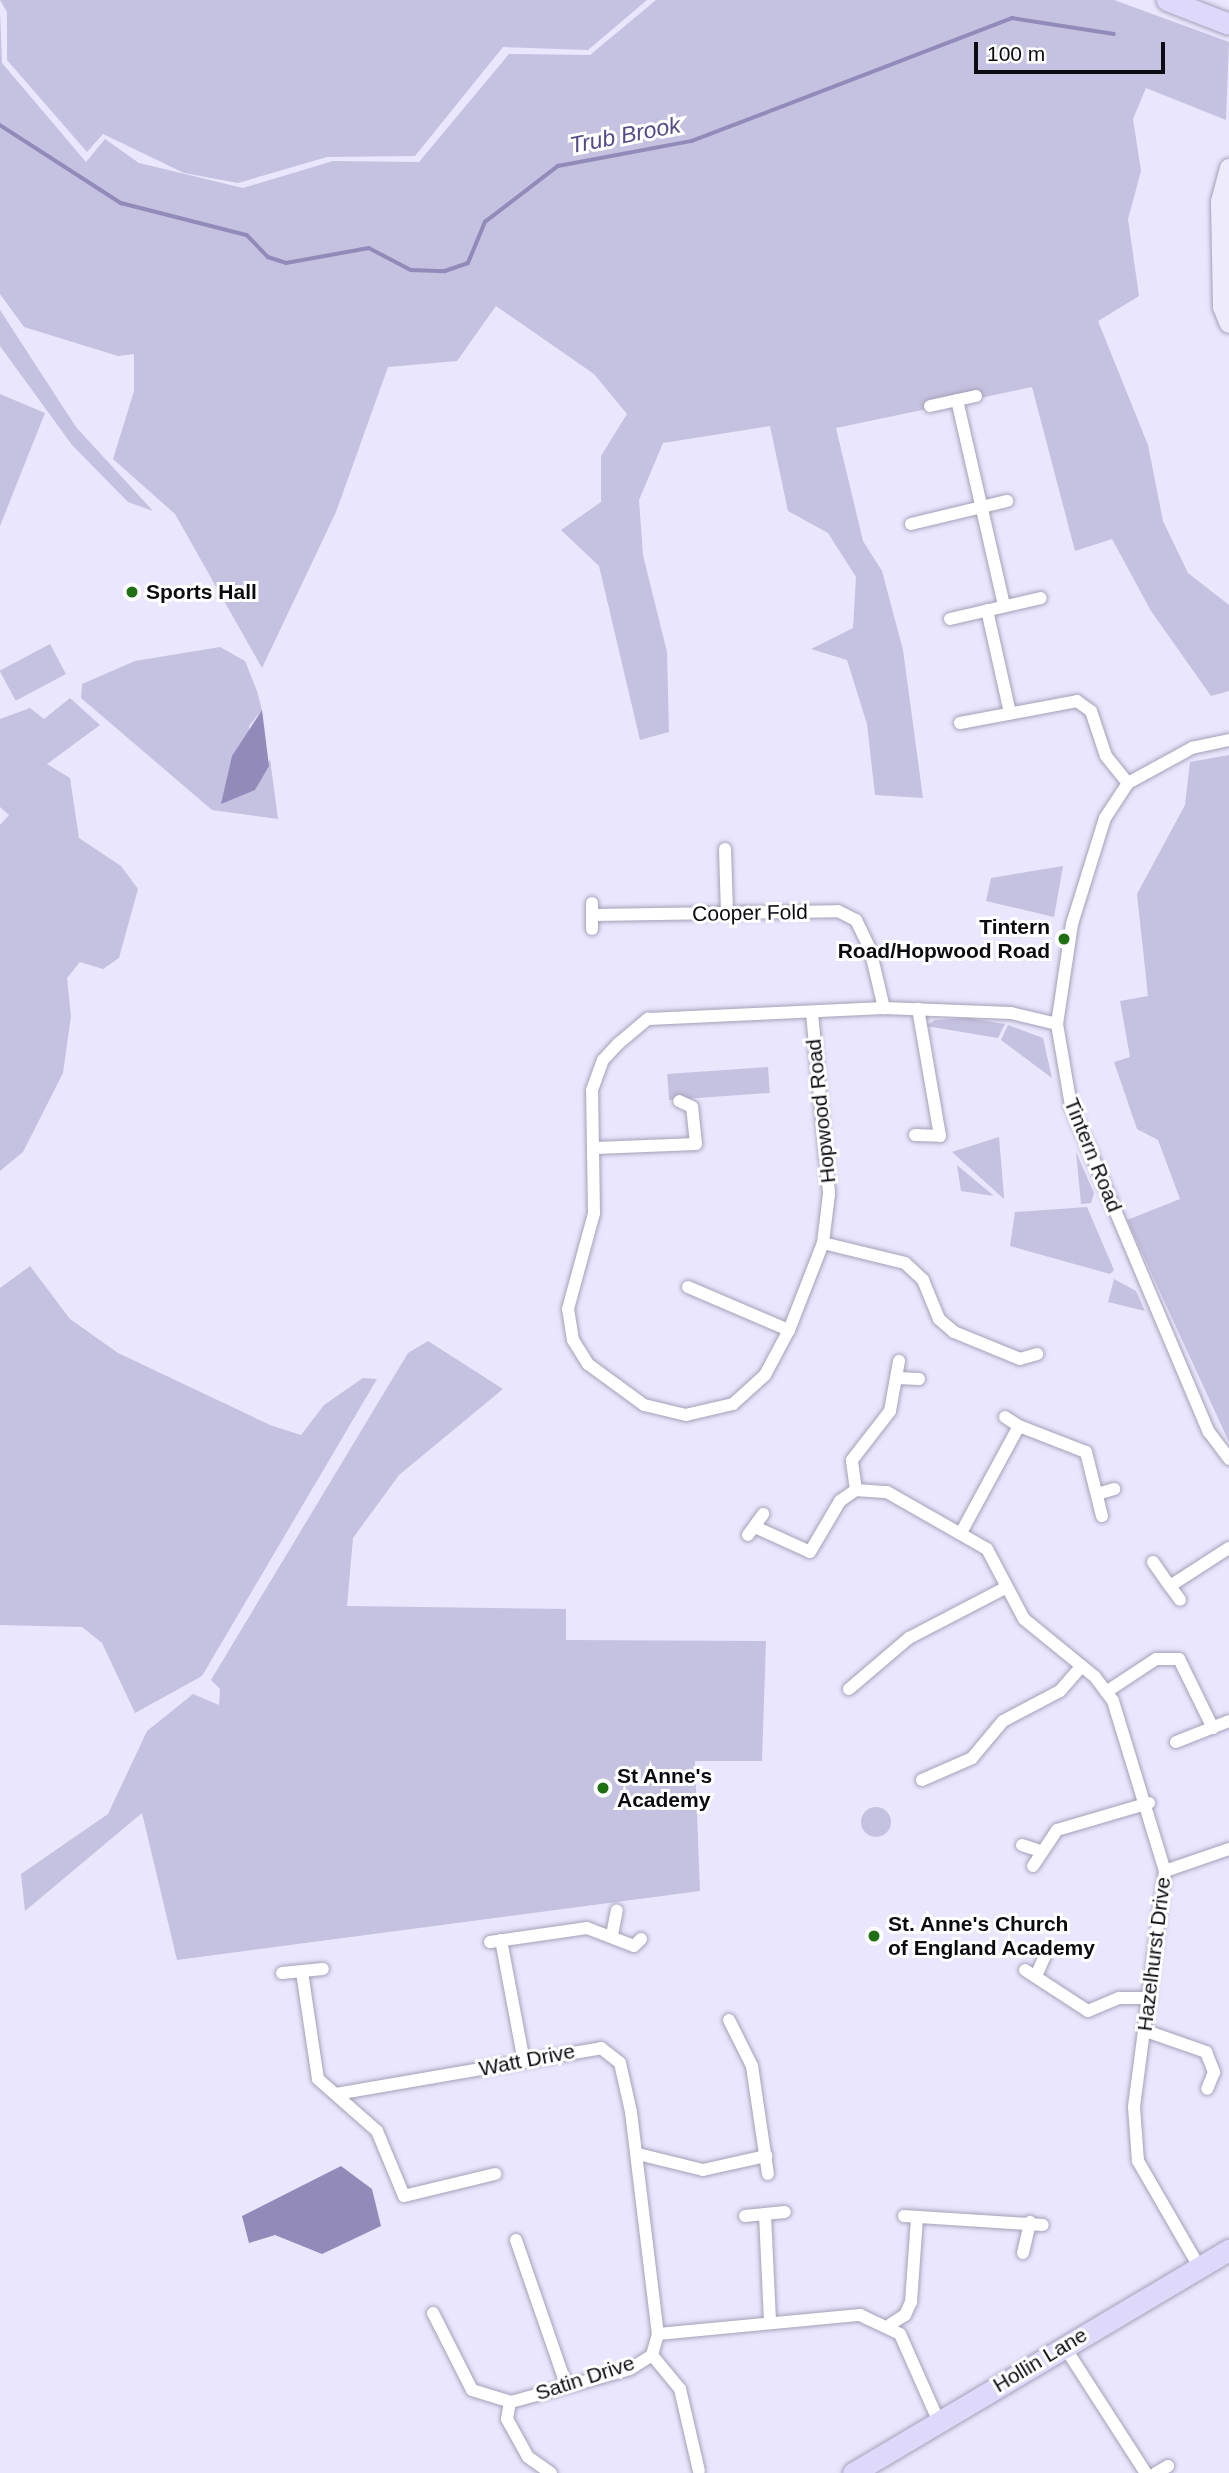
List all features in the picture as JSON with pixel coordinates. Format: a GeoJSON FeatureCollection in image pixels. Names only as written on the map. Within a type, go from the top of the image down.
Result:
{"type":"FeatureCollection","features":[{"type":"Feature","properties":{"kind":"main road"},"geometry":{"type":"LineString","coordinates":[[1167,0],[1229,24]]}},
{"type":"Feature","properties":{"kind":"main road","name":"Hollin Lane"},"geometry":{"type":"LineString","coordinates":[[853,2473],[1198,2265],[1229,2250]]}},
{"type":"Feature","properties":{"kind":"street"},"geometry":{"type":"LineString","coordinates":[[1229,168],[1220,202],[1222,307],[1229,324]]}},
{"type":"Feature","properties":{"kind":"street"},"geometry":{"type":"LineString","coordinates":[[930,406],[976,396]]}},
{"type":"Feature","properties":{"kind":"street"},"geometry":{"type":"LineString","coordinates":[[957,400],[1004,606]]}},
{"type":"Feature","properties":{"kind":"street"},"geometry":{"type":"LineString","coordinates":[[911,524],[1007,500]]}},
{"type":"Feature","properties":{"kind":"street"},"geometry":{"type":"LineString","coordinates":[[950,618],[1041,598]]}},
{"type":"Feature","properties":{"kind":"street"},"geometry":{"type":"LineString","coordinates":[[987,610],[1010,713]]}},
{"type":"Feature","properties":{"kind":"street"},"geometry":{"type":"LineString","coordinates":[[960,723],[1066,700],[1086,705],[1106,756],[1128,783],[1192,748],[1229,740]]}},
{"type":"Feature","properties":{"kind":"street","name":"Tintern Road"},"geometry":{"type":"LineString","coordinates":[[1128,783],[1090,858],[1057,1024],[1071,1106],[1209,1432],[1229,1459]]}},
{"type":"Feature","properties":{"kind":"street"},"geometry":{"type":"LineString","coordinates":[[725,849],[727,913]]}},
{"type":"Feature","properties":{"kind":"street","name":"Cooper Fold"},"geometry":{"type":"LineString","coordinates":[[592,929],[592,909],[727,913],[838,911],[856,920],[884,1008]]}},
{"type":"Feature","properties":{"kind":"street","name":"Hopwood Road"},"geometry":{"type":"LineString","coordinates":[[812,1013],[830,1194],[823,1243],[789,1330],[750,1392],[733,1404],[684,1420],[644,1405],[612,1387],[573,1340],[568,1309],[594,1213],[596,1148],[592,1090],[603,1060],[648,1019],[884,1008],[1011,1013],[1057,1024]]}},
{"type":"Feature","properties":{"kind":"street"},"geometry":{"type":"LineString","coordinates":[[915,1135],[940,1136],[918,1009]]}},
{"type":"Feature","properties":{"kind":"street"},"geometry":{"type":"LineString","coordinates":[[596,1148],[696,1144],[692,1107],[679,1101]]}},
{"type":"Feature","properties":{"kind":"street"},"geometry":{"type":"LineString","coordinates":[[823,1243],[905,1264],[923,1280],[939,1320],[954,1332],[1020,1359],[1037,1354]]}},
{"type":"Feature","properties":{"kind":"street"},"geometry":{"type":"LineString","coordinates":[[688,1287],[789,1330]]}},
{"type":"Feature","properties":{"kind":"street"},"geometry":{"type":"LineString","coordinates":[[763,1514],[751,1531],[810,1552],[840,1501],[856,1490],[852,1460],[890,1410],[900,1361]]}},
{"type":"Feature","properties":{"kind":"street"},"geometry":{"type":"LineString","coordinates":[[898,1378],[919,1379]]}},
{"type":"Feature","properties":{"kind":"street"},"geometry":{"type":"LineString","coordinates":[[1005,1417],[1019,1426],[1086,1452],[1102,1516]]}},
{"type":"Feature","properties":{"kind":"street"},"geometry":{"type":"LineString","coordinates":[[962,1531],[1019,1426]]}},
{"type":"Feature","properties":{"kind":"street"},"geometry":{"type":"LineString","coordinates":[[1097,1494],[1114,1489]]}},
{"type":"Feature","properties":{"kind":"street","name":"Hazelhurst Drive"},"geometry":{"type":"LineString","coordinates":[[856,1490],[887,1493],[962,1531],[987,1549],[1024,1619],[1082,1666],[1106,1692],[1149,1803],[1165,1871],[1134,2107],[1138,2161],[1198,2265]]}},
{"type":"Feature","properties":{"kind":"street"},"geometry":{"type":"LineString","coordinates":[[1170,1586],[1229,1548]]}},
{"type":"Feature","properties":{"kind":"street"},"geometry":{"type":"LineString","coordinates":[[1153,1562],[1180,1600]]}},
{"type":"Feature","properties":{"kind":"street"},"geometry":{"type":"LineString","coordinates":[[849,1689],[873,1677],[909,1638],[1005,1587]]}},
{"type":"Feature","properties":{"kind":"street"},"geometry":{"type":"LineString","coordinates":[[1106,1692],[1156,1660],[1179,1659],[1213,1728]]}},
{"type":"Feature","properties":{"kind":"street"},"geometry":{"type":"LineString","coordinates":[[922,1780],[943,1778],[972,1758],[1003,1721],[1060,1691],[1082,1666]]}},
{"type":"Feature","properties":{"kind":"street"},"geometry":{"type":"LineString","coordinates":[[1176,1742],[1229,1721]]}},
{"type":"Feature","properties":{"kind":"street"},"geometry":{"type":"LineString","coordinates":[[1033,1866],[1057,1830],[1149,1803]]}},
{"type":"Feature","properties":{"kind":"street"},"geometry":{"type":"LineString","coordinates":[[1022,1845],[1041,1851]]}},
{"type":"Feature","properties":{"kind":"street"},"geometry":{"type":"LineString","coordinates":[[1165,1871],[1229,1849]]}},
{"type":"Feature","properties":{"kind":"street"},"geometry":{"type":"LineString","coordinates":[[612,1935],[617,1910]]}},
{"type":"Feature","properties":{"kind":"street"},"geometry":{"type":"LineString","coordinates":[[524,2062],[496,1941],[587,1928],[634,1945],[641,1939]]}},
{"type":"Feature","properties":{"kind":"street"},"geometry":{"type":"LineString","coordinates":[[1045,1956],[1030,1973],[1088,2011],[1119,1998],[1150,1998]]}},
{"type":"Feature","properties":{"kind":"street"},"geometry":{"type":"LineString","coordinates":[[282,1973],[323,1969]]}},
{"type":"Feature","properties":{"kind":"street"},"geometry":{"type":"LineString","coordinates":[[302,1972],[318,2079],[377,2131],[404,2196],[495,2175]]}},
{"type":"Feature","properties":{"kind":"street"},"geometry":{"type":"LineString","coordinates":[[729,2020],[752,2066],[768,2174]]}},
{"type":"Feature","properties":{"kind":"street"},"geometry":{"type":"LineString","coordinates":[[1146,2031],[1206,2052],[1214,2072],[1207,2090]]}},
{"type":"Feature","properties":{"kind":"street","name":"Watt Drive"},"geometry":{"type":"LineString","coordinates":[[336,2094],[601,2048],[620,2063],[638,2154],[658,2334]]}},
{"type":"Feature","properties":{"kind":"street"},"geometry":{"type":"LineString","coordinates":[[638,2154],[703,2170],[766,2155]]}},
{"type":"Feature","properties":{"kind":"street"},"geometry":{"type":"LineString","coordinates":[[745,2216],[785,2212]]}},
{"type":"Feature","properties":{"kind":"street"},"geometry":{"type":"LineString","coordinates":[[765,2216],[770,2323]]}},
{"type":"Feature","properties":{"kind":"street"},"geometry":{"type":"LineString","coordinates":[[891,2325],[905,2315],[911,2302],[910,2217],[1030,2222],[1043,2225]]}},
{"type":"Feature","properties":{"kind":"street"},"geometry":{"type":"LineString","coordinates":[[1023,2253],[1030,2222]]}},
{"type":"Feature","properties":{"kind":"street"},"geometry":{"type":"LineString","coordinates":[[516,2240],[566,2384]]}},
{"type":"Feature","properties":{"kind":"street","name":"Satin Drive"},"geometry":{"type":"LineString","coordinates":[[433,2313],[442,2347],[472,2390],[510,2402],[566,2384],[630,2369],[652,2355],[658,2334]]}},
{"type":"Feature","properties":{"kind":"street"},"geometry":{"type":"LineString","coordinates":[[658,2334],[848,2314],[891,2325],[939,2422]]}},
{"type":"Feature","properties":{"kind":"street"},"geometry":{"type":"LineString","coordinates":[[1064,2346],[1146,2473]]}},
{"type":"Feature","properties":{"kind":"street"},"geometry":{"type":"LineString","coordinates":[[652,2355],[680,2389],[699,2471]]}},
{"type":"Feature","properties":{"kind":"street","name":"Satin Drive"},"geometry":{"type":"LineString","coordinates":[[510,2402],[507,2419],[527,2457],[551,2473]]}},
{"type":"Feature","properties":{"kind":"shaded area"},"geometry":{"type":"Polygon","coordinates":[[[0,0],[647,0],[588,50],[503,47],[415,156],[327,157],[238,183],[184,173],[103,134],[87,152],[7,60],[7,12],[0,0]]]}},
{"type":"Feature","properties":{"kind":"shaded area"},"geometry":{"type":"Polygon","coordinates":[[[656,0],[1114,0],[1229,42],[1226,120],[1146,88],[1133,119],[1141,171],[1128,219],[1139,296],[1098,321],[1148,445],[1163,521],[1188,573],[1229,605],[1229,691],[1211,696],[1151,611],[1112,539],[1075,551],[1032,387],[836,428],[863,541],[882,571],[903,650],[923,798],[875,795],[867,724],[847,660],[811,649],[853,628],[856,577],[828,533],[788,511],[770,426],[663,443],[639,500],[643,555],[667,652],[669,732],[640,740],[599,566],[561,530],[601,502],[601,456],[627,414],[594,374],[496,306],[457,361],[388,367],[336,512],[262,668],[175,514],[113,459],[134,391],[134,354],[118,356],[24,327],[0,294],[0,11],[2,63],[86,162],[105,139],[139,163],[243,188],[333,161],[419,162],[509,54],[590,55],[656,0]]]}},
{"type":"Feature","properties":{"kind":"shaded area"},"geometry":{"type":"Polygon","coordinates":[[[0,310],[76,427],[153,511],[128,502],[72,445],[0,346],[0,310]]]}},
{"type":"Feature","properties":{"kind":"shaded area"},"geometry":{"type":"Polygon","coordinates":[[[0,394],[45,413],[0,526],[0,394]]]}},
{"type":"Feature","properties":{"kind":"shaded area"},"geometry":{"type":"Polygon","coordinates":[[[50,644],[66,674],[16,701],[0,671],[50,644]]]}},
{"type":"Feature","properties":{"kind":"shaded area"},"geometry":{"type":"Polygon","coordinates":[[[220,647],[245,661],[257,691],[262,710],[249,726],[255,790],[270,759],[278,819],[212,810],[81,698],[82,684],[135,661],[220,647]]]}},
{"type":"Feature","properties":{"kind":"shaded area"},"geometry":{"type":"Polygon","coordinates":[[[70,698],[100,725],[47,764],[70,778],[79,838],[121,866],[138,889],[119,958],[103,969],[80,962],[67,978],[71,1016],[63,1073],[23,1152],[0,1171],[0,825],[9,815],[0,807],[0,719],[30,708],[44,719],[70,698]]]}},
{"type":"Feature","properties":{"kind":"shaded area"},"geometry":{"type":"Polygon","coordinates":[[[262,710],[269,766],[255,790],[221,804],[232,756],[262,710]]]}},
{"type":"Feature","properties":{"kind":"shaded area"},"geometry":{"type":"Polygon","coordinates":[[[1229,755],[1229,1442],[1127,1220],[1180,1199],[1158,1140],[1137,1129],[1114,1062],[1130,1057],[1120,1001],[1148,996],[1137,894],[1185,805],[1190,762],[1229,755]]]}},
{"type":"Feature","properties":{"kind":"shaded area"},"geometry":{"type":"Polygon","coordinates":[[[1063,866],[1054,917],[986,901],[991,878],[1063,866]]]}},
{"type":"Feature","properties":{"kind":"shaded area"},"geometry":{"type":"Polygon","coordinates":[[[969,1018],[1005,1024],[998,1038],[926,1026],[935,1020],[969,1018]]]}},
{"type":"Feature","properties":{"kind":"shaded area"},"geometry":{"type":"Polygon","coordinates":[[[1008,1025],[1043,1038],[1052,1078],[1001,1040],[1008,1025]]]}},
{"type":"Feature","properties":{"kind":"shaded area"},"geometry":{"type":"Polygon","coordinates":[[[768,1067],[770,1093],[669,1100],[667,1074],[768,1067]]]}},
{"type":"Feature","properties":{"kind":"shaded area"},"geometry":{"type":"Polygon","coordinates":[[[999,1137],[1004,1197],[1004,1199],[952,1152],[999,1137]]]}},
{"type":"Feature","properties":{"kind":"shaded area"},"geometry":{"type":"Polygon","coordinates":[[[1076,1152],[1094,1193],[1091,1203],[1081,1204],[1076,1152]]]}},
{"type":"Feature","properties":{"kind":"shaded area"},"geometry":{"type":"Polygon","coordinates":[[[957,1165],[994,1196],[961,1191],[957,1165]]]}},
{"type":"Feature","properties":{"kind":"shaded area"},"geometry":{"type":"Polygon","coordinates":[[[1087,1207],[1114,1270],[1110,1274],[1010,1246],[1015,1212],[1087,1207]]]}},
{"type":"Feature","properties":{"kind":"shaded area"},"geometry":{"type":"Polygon","coordinates":[[[30,1266],[70,1319],[118,1353],[270,1425],[301,1435],[324,1405],[363,1378],[377,1379],[202,1676],[135,1713],[102,1643],[82,1627],[0,1625],[0,1288],[30,1266]]]}},
{"type":"Feature","properties":{"kind":"shaded area"},"geometry":{"type":"Polygon","coordinates":[[[1114,1279],[1136,1291],[1145,1311],[1108,1302],[1114,1279]]]}},
{"type":"Feature","properties":{"kind":"shaded area"},"geometry":{"type":"Polygon","coordinates":[[[428,1341],[503,1389],[399,1475],[353,1538],[347,1606],[566,1609],[566,1640],[766,1641],[762,1761],[695,1761],[700,1891],[177,1960],[142,1813],[25,1911],[21,1874],[108,1814],[147,1731],[193,1694],[219,1705],[220,1689],[211,1680],[408,1353],[428,1341]]]}},
{"type":"Feature","properties":{"kind":"shaded area"},"geometry":{"type":"Polygon","coordinates":[[[876,1807],[887,1811],[891,1822],[887,1833],[876,1837],[865,1833],[861,1822],[865,1811],[876,1807]]]}},
{"type":"Feature","properties":{"kind":"shaded area"},"geometry":{"type":"Polygon","coordinates":[[[341,2166],[372,2189],[381,2226],[322,2254],[275,2235],[249,2243],[242,2216],[341,2166]]]}},
{"type":"Feature","properties":{"kind":"waterway","name":"Trub Brook"},"geometry":{"type":"LineString","coordinates":[[0,125],[121,203],[247,235],[268,257],[286,263],[369,248],[411,270],[445,271],[468,263],[485,222],[558,166],[692,141],[1012,18],[1114,34]]}},
{"type":"Feature","properties":{"kind":"place","name":"Sports Hall"},"geometry":{"type":"Point","coordinates":[132,592]}},
{"type":"Feature","properties":{"kind":"place","name":"Tintern Road/Hopwood Road"},"geometry":{"type":"Point","coordinates":[1064,939]}},
{"type":"Feature","properties":{"kind":"place","name":"St Anne's Academy"},"geometry":{"type":"Point","coordinates":[603,1788]}},
{"type":"Feature","properties":{"kind":"place","name":"St. Anne's Church of England Academy"},"geometry":{"type":"Point","coordinates":[874,1936]}}]}
